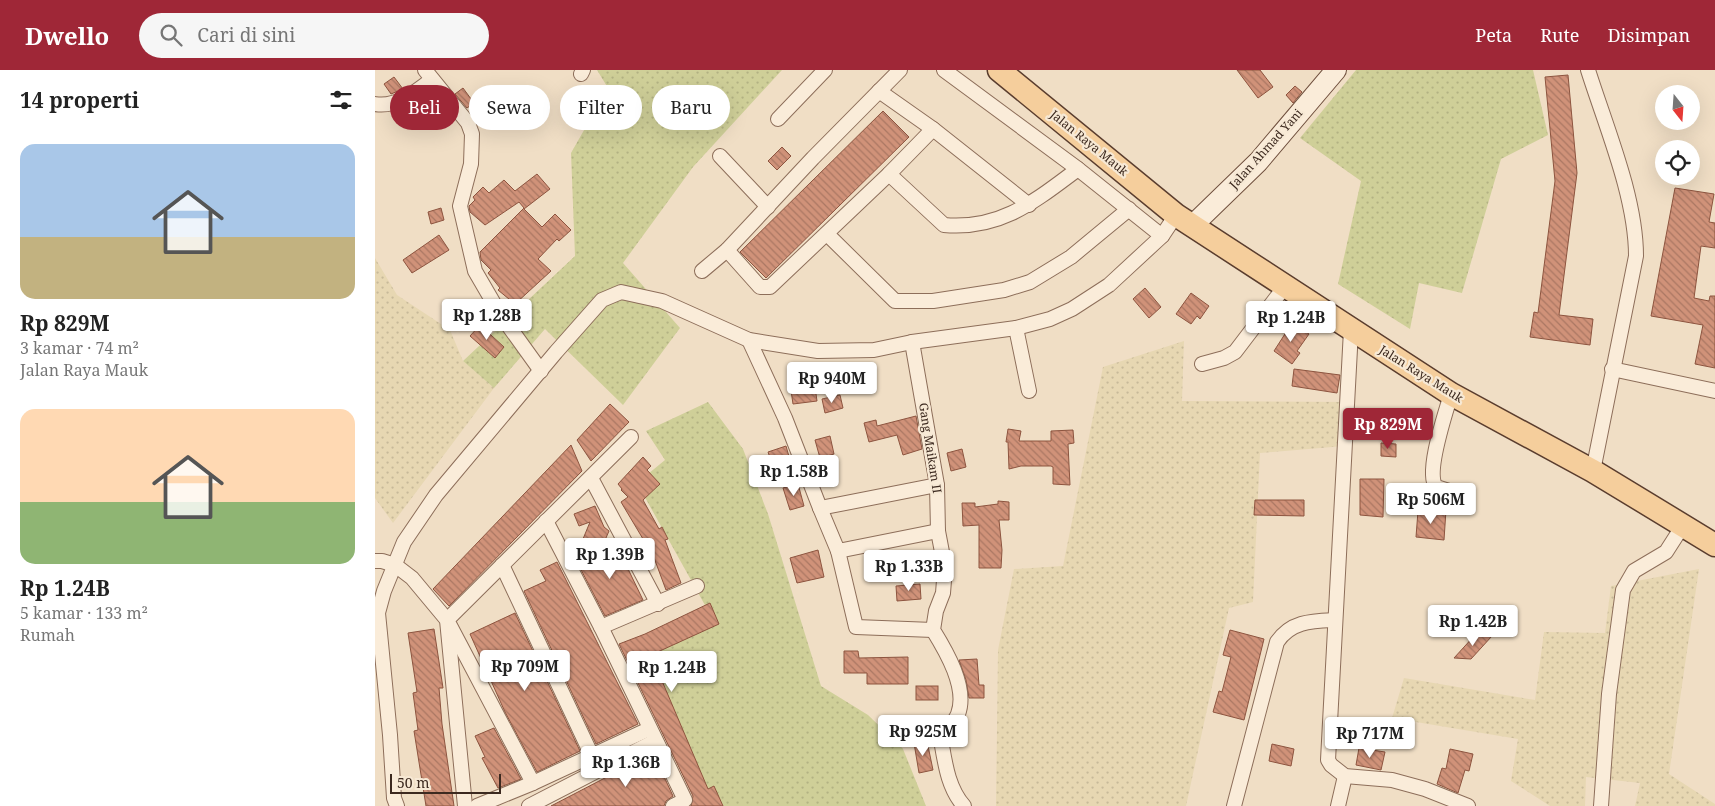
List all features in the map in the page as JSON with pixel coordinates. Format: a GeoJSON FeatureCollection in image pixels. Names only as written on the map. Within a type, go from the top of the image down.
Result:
{"type":"FeatureCollection","features":[{"type":"Feature","properties":{"kind":"main road","name":"Jalan Raya Mauk"},"geometry":{"type":"LineString","coordinates":[[999,70],[1185,220],[1451,394],[1593,471],[1715,545]]}},
{"type":"Feature","properties":{"kind":"street"},"geometry":{"type":"LineString","coordinates":[[778,119],[825,70]]}},
{"type":"Feature","properties":{"kind":"street"},"geometry":{"type":"LineString","coordinates":[[702,271],[727,250],[900,70]]}},
{"type":"Feature","properties":{"kind":"street"},"geometry":{"type":"LineString","coordinates":[[944,70],[1078,170],[1162,236]]}},
{"type":"Feature","properties":{"kind":"street","name":"Jalan Ahmad Yani"},"geometry":{"type":"LineString","coordinates":[[1185,220],[1258,162],[1336,70]]}},
{"type":"Feature","properties":{"kind":"street"},"geometry":{"type":"LineString","coordinates":[[1588,70],[1630,205],[1636,239],[1635,256],[1593,471]]}},
{"type":"Feature","properties":{"kind":"street"},"geometry":{"type":"LineString","coordinates":[[375,104],[391,104],[419,89],[428,75],[468,123],[473,134],[471,164],[460,208],[475,271],[504,320],[541,371]]}},
{"type":"Feature","properties":{"kind":"street"},"geometry":{"type":"LineString","coordinates":[[879,91],[933,129],[1029,205]]}},
{"type":"Feature","properties":{"kind":"street"},"geometry":{"type":"LineString","coordinates":[[727,250],[757,284],[765,288],[773,284],[889,174],[933,129]]}},
{"type":"Feature","properties":{"kind":"street"},"geometry":{"type":"LineString","coordinates":[[720,156],[768,206]]}},
{"type":"Feature","properties":{"kind":"street"},"geometry":{"type":"LineString","coordinates":[[889,174],[944,225],[964,226],[994,221],[1012,215],[1078,170]]}},
{"type":"Feature","properties":{"kind":"street"},"geometry":{"type":"LineString","coordinates":[[827,234],[895,300],[933,301],[1004,290],[1030,282],[1071,257],[1129,210]]}},
{"type":"Feature","properties":{"kind":"street"},"geometry":{"type":"LineString","coordinates":[[397,806],[394,798],[378,603],[404,542],[436,495],[602,300],[621,292],[662,301],[749,340],[818,351],[874,350],[913,342],[1016,328],[1050,318],[1091,298],[1109,285],[1162,236],[1185,220]]}},
{"type":"Feature","properties":{"kind":"street"},"geometry":{"type":"LineString","coordinates":[[1202,364],[1224,358],[1235,352],[1286,285]]}},
{"type":"Feature","properties":{"kind":"street"},"geometry":{"type":"LineString","coordinates":[[1016,328],[1029,391]]}},
{"type":"Feature","properties":{"kind":"street"},"geometry":{"type":"LineString","coordinates":[[1351,330],[1328,760],[1331,765],[1345,776],[1391,780],[1425,789],[1468,806]]}},
{"type":"Feature","properties":{"kind":"street"},"geometry":{"type":"LineString","coordinates":[[749,340],[785,418],[838,551],[856,627],[933,630],[950,657],[959,690],[958,714],[941,740],[954,792],[964,806]]}},
{"type":"Feature","properties":{"kind":"street","name":"Gang Maikam II"},"geometry":{"type":"LineString","coordinates":[[913,342],[937,485],[938,531],[945,568],[943,593],[936,611],[933,630]]}},
{"type":"Feature","properties":{"kind":"street"},"geometry":{"type":"LineString","coordinates":[[1612,369],[1715,391]]}},
{"type":"Feature","properties":{"kind":"street"},"geometry":{"type":"LineString","coordinates":[[1451,394],[1441,431],[1433,477],[1437,488],[1452,492]]}},
{"type":"Feature","properties":{"kind":"street"},"geometry":{"type":"LineString","coordinates":[[447,620],[631,437]]}},
{"type":"Feature","properties":{"kind":"street"},"geometry":{"type":"LineString","coordinates":[[591,478],[658,604]]}},
{"type":"Feature","properties":{"kind":"street"},"geometry":{"type":"LineString","coordinates":[[821,508],[937,485]]}},
{"type":"Feature","properties":{"kind":"street"},"geometry":{"type":"LineString","coordinates":[[546,521],[601,627],[682,804]]}},
{"type":"Feature","properties":{"kind":"street"},"geometry":{"type":"LineString","coordinates":[[1601,806],[1609,694],[1623,590],[1633,571],[1667,552],[1682,526]]}},
{"type":"Feature","properties":{"kind":"street"},"geometry":{"type":"LineString","coordinates":[[838,551],[938,531]]}},
{"type":"Feature","properties":{"kind":"street"},"geometry":{"type":"LineString","coordinates":[[375,561],[381,560],[395,565],[412,578],[447,620],[533,783]]}},
{"type":"Feature","properties":{"kind":"street"},"geometry":{"type":"LineString","coordinates":[[502,565],[592,756]]}},
{"type":"Feature","properties":{"kind":"street"},"geometry":{"type":"LineString","coordinates":[[601,627],[697,586]]}},
{"type":"Feature","properties":{"kind":"street"},"geometry":{"type":"LineString","coordinates":[[447,620],[465,806]]}},
{"type":"Feature","properties":{"kind":"street"},"geometry":{"type":"LineString","coordinates":[[1234,806],[1277,642],[1284,633],[1301,622],[1335,620]]}},
{"type":"Feature","properties":{"kind":"street"},"geometry":{"type":"LineString","coordinates":[[477,806],[592,756],[652,735]]}},
{"type":"Feature","properties":{"kind":"street"},"geometry":{"type":"LineString","coordinates":[[529,806],[652,735]]}},
{"type":"Feature","properties":{"kind":"street"},"geometry":{"type":"LineString","coordinates":[[1338,806],[1345,776]]}},
{"type":"Feature","properties":{"kind":"shaded area"},"geometry":{"type":"Polygon","coordinates":[[[375,258],[397,295],[450,330],[463,361],[494,388],[393,523],[375,498],[375,258]]]}},
{"type":"Feature","properties":{"kind":"shaded area"},"geometry":{"type":"Polygon","coordinates":[[[1184,341],[1182,401],[1349,402],[1344,446],[1260,453],[1253,602],[1229,608],[1186,806],[996,806],[998,650],[1014,569],[1063,566],[1103,367],[1184,341]]]}},
{"type":"Feature","properties":{"kind":"shaded area"},"geometry":{"type":"Polygon","coordinates":[[[1699,569],[1669,774],[1715,804],[1715,806],[1635,806],[1640,783],[1586,777],[1585,806],[1550,806],[1511,781],[1518,739],[1392,718],[1404,678],[1535,700],[1544,632],[1605,633],[1611,586],[1699,569]]]}},
{"type":"Feature","properties":{"kind":"green space"},"geometry":{"type":"Polygon","coordinates":[[[597,70],[782,70],[730,127],[730,85],[652,85],[652,130],[727,130],[693,167],[623,263],[680,328],[623,405],[545,329],[494,388],[463,361],[575,256],[571,153],[584,130],[642,130],[642,85],[606,85],[597,70]]]}},
{"type":"Feature","properties":{"kind":"green space"},"geometry":{"type":"Polygon","coordinates":[[[1356,70],[1533,70],[1548,135],[1501,159],[1462,293],[1419,283],[1410,329],[1338,284],[1361,181],[1300,138],[1356,70]]]}},
{"type":"Feature","properties":{"kind":"green space"},"geometry":{"type":"Polygon","coordinates":[[[708,402],[743,449],[768,514],[821,686],[868,715],[903,749],[926,806],[710,806],[641,656],[711,616],[637,483],[665,460],[646,431],[708,402]]]}},
{"type":"Feature","properties":{"kind":"building"},"geometry":{"type":"Polygon","coordinates":[[[1237,70],[1260,70],[1273,87],[1258,98],[1237,70]]]}},
{"type":"Feature","properties":{"kind":"building"},"geometry":{"type":"Polygon","coordinates":[[[1568,75],[1577,173],[1559,315],[1593,319],[1590,345],[1530,337],[1534,312],[1538,313],[1555,181],[1545,77],[1568,75]]]}},
{"type":"Feature","properties":{"kind":"building"},"geometry":{"type":"Polygon","coordinates":[[[394,77],[400,85],[390,85],[390,93],[384,84],[394,77]]]}},
{"type":"Feature","properties":{"kind":"building"},"geometry":{"type":"Polygon","coordinates":[[[1295,86],[1302,92],[1293,103],[1286,95],[1295,86]]]}},
{"type":"Feature","properties":{"kind":"building"},"geometry":{"type":"Polygon","coordinates":[[[463,88],[469,96],[469,107],[467,108],[459,99],[459,91],[463,88]]]}},
{"type":"Feature","properties":{"kind":"building"},"geometry":{"type":"Polygon","coordinates":[[[883,111],[909,137],[766,278],[740,252],[883,111]]]}},
{"type":"Feature","properties":{"kind":"building"},"geometry":{"type":"Polygon","coordinates":[[[782,147],[791,156],[777,170],[768,161],[782,147]]]}},
{"type":"Feature","properties":{"kind":"building"},"geometry":{"type":"Polygon","coordinates":[[[537,174],[550,189],[524,209],[542,227],[555,214],[571,230],[559,241],[557,239],[538,259],[551,271],[515,304],[498,290],[500,288],[488,273],[491,270],[481,260],[480,252],[524,208],[519,202],[485,225],[470,212],[469,206],[475,200],[473,197],[483,187],[489,193],[504,180],[515,191],[537,174]]]}},
{"type":"Feature","properties":{"kind":"building"},"geometry":{"type":"Polygon","coordinates":[[[1675,188],[1714,194],[1709,222],[1715,223],[1715,248],[1701,246],[1694,298],[1709,301],[1710,296],[1715,296],[1715,368],[1695,364],[1703,325],[1651,316],[1675,188]]]}},
{"type":"Feature","properties":{"kind":"building"},"geometry":{"type":"Polygon","coordinates":[[[441,208],[444,220],[431,224],[428,212],[441,208]]]}},
{"type":"Feature","properties":{"kind":"building"},"geometry":{"type":"Polygon","coordinates":[[[439,235],[449,250],[412,273],[403,260],[439,235]]]}},
{"type":"Feature","properties":{"kind":"building"},"geometry":{"type":"Polygon","coordinates":[[[1145,288],[1161,307],[1149,318],[1133,299],[1145,288]]]}},
{"type":"Feature","properties":{"kind":"building"},"geometry":{"type":"Polygon","coordinates":[[[1191,293],[1209,306],[1200,319],[1197,316],[1191,324],[1176,314],[1191,293]]]}},
{"type":"Feature","properties":{"kind":"building"},"geometry":{"type":"Polygon","coordinates":[[[1292,323],[1309,334],[1297,351],[1300,353],[1292,364],[1274,351],[1292,323]]]}},
{"type":"Feature","properties":{"kind":"building"},"geometry":{"type":"Polygon","coordinates":[[[480,325],[504,347],[495,358],[470,336],[480,325]]]}},
{"type":"Feature","properties":{"kind":"building"},"geometry":{"type":"Polygon","coordinates":[[[1294,369],[1340,375],[1337,393],[1292,386],[1294,369]]]}},
{"type":"Feature","properties":{"kind":"building"},"geometry":{"type":"Polygon","coordinates":[[[813,373],[817,401],[793,404],[789,377],[813,373]]]}},
{"type":"Feature","properties":{"kind":"building"},"geometry":{"type":"Polygon","coordinates":[[[840,395],[843,408],[825,413],[822,399],[840,395]]]}},
{"type":"Feature","properties":{"kind":"building"},"geometry":{"type":"Polygon","coordinates":[[[610,404],[629,422],[591,461],[577,440],[610,404]]]}},
{"type":"Feature","properties":{"kind":"building"},"geometry":{"type":"Polygon","coordinates":[[[916,416],[922,449],[903,455],[897,435],[869,442],[864,423],[876,420],[877,426],[916,416]]]}},
{"type":"Feature","properties":{"kind":"building"},"geometry":{"type":"Polygon","coordinates":[[[1008,429],[1021,431],[1019,441],[1051,441],[1051,431],[1073,430],[1074,443],[1068,444],[1070,485],[1053,484],[1053,467],[1051,466],[1021,466],[1009,469],[1008,442],[1006,442],[1008,429]]]}},
{"type":"Feature","properties":{"kind":"building"},"geometry":{"type":"Polygon","coordinates":[[[830,436],[834,454],[820,458],[815,440],[830,436]]]}},
{"type":"Feature","properties":{"kind":"building"},"geometry":{"type":"Polygon","coordinates":[[[1381,443],[1396,444],[1396,457],[1381,456],[1381,443]]]}},
{"type":"Feature","properties":{"kind":"building"},"geometry":{"type":"Polygon","coordinates":[[[571,445],[582,471],[449,606],[433,589],[571,445]]]}},
{"type":"Feature","properties":{"kind":"building"},"geometry":{"type":"Polygon","coordinates":[[[786,446],[790,460],[773,466],[768,452],[786,446]]]}},
{"type":"Feature","properties":{"kind":"building"},"geometry":{"type":"Polygon","coordinates":[[[962,449],[966,467],[951,471],[947,453],[962,449]]]}},
{"type":"Feature","properties":{"kind":"building"},"geometry":{"type":"Polygon","coordinates":[[[643,457],[651,466],[647,470],[660,484],[643,500],[659,529],[662,527],[668,539],[665,540],[681,583],[666,590],[650,547],[640,551],[633,539],[646,544],[621,502],[628,497],[618,484],[643,457]]]}},
{"type":"Feature","properties":{"kind":"building"},"geometry":{"type":"Polygon","coordinates":[[[1360,479],[1384,479],[1383,517],[1360,515],[1360,479]]]}},
{"type":"Feature","properties":{"kind":"building"},"geometry":{"type":"Polygon","coordinates":[[[798,484],[804,506],[790,510],[783,488],[798,484]]]}},
{"type":"Feature","properties":{"kind":"building"},"geometry":{"type":"Polygon","coordinates":[[[1255,500],[1304,500],[1304,516],[1254,515],[1255,500]]]}},
{"type":"Feature","properties":{"kind":"building"},"geometry":{"type":"Polygon","coordinates":[[[998,501],[1009,502],[1009,520],[999,520],[1002,550],[1001,568],[979,568],[979,525],[963,526],[962,503],[975,503],[975,507],[998,504],[998,501]]]}},
{"type":"Feature","properties":{"kind":"building"},"geometry":{"type":"Polygon","coordinates":[[[595,506],[604,527],[609,531],[602,547],[583,539],[590,522],[579,526],[574,514],[595,506]]]}},
{"type":"Feature","properties":{"kind":"building"},"geometry":{"type":"Polygon","coordinates":[[[1434,509],[1446,510],[1444,540],[1416,537],[1418,511],[1434,512],[1434,509]]]}},
{"type":"Feature","properties":{"kind":"building"},"geometry":{"type":"Polygon","coordinates":[[[616,544],[643,600],[605,616],[576,560],[616,544]]]}},
{"type":"Feature","properties":{"kind":"building"},"geometry":{"type":"Polygon","coordinates":[[[818,550],[824,577],[797,583],[790,558],[818,550]]]}},
{"type":"Feature","properties":{"kind":"building"},"geometry":{"type":"Polygon","coordinates":[[[557,562],[638,724],[596,744],[524,591],[546,581],[540,570],[557,562]]]}},
{"type":"Feature","properties":{"kind":"building"},"geometry":{"type":"Polygon","coordinates":[[[920,584],[921,599],[897,601],[896,586],[920,584]]]}},
{"type":"Feature","properties":{"kind":"building"},"geometry":{"type":"Polygon","coordinates":[[[710,603],[719,624],[651,655],[708,789],[714,786],[723,806],[691,806],[693,796],[619,644],[645,634],[710,603]]]}},
{"type":"Feature","properties":{"kind":"building"},"geometry":{"type":"Polygon","coordinates":[[[515,613],[580,751],[537,772],[505,712],[470,634],[515,613]]]}},
{"type":"Feature","properties":{"kind":"building"},"geometry":{"type":"Polygon","coordinates":[[[434,629],[443,688],[439,688],[442,724],[454,806],[426,806],[414,731],[418,730],[413,693],[417,692],[408,633],[434,629]]]}},
{"type":"Feature","properties":{"kind":"building"},"geometry":{"type":"Polygon","coordinates":[[[1230,630],[1264,639],[1244,720],[1213,712],[1219,691],[1222,692],[1231,657],[1223,655],[1230,630]]]}},
{"type":"Feature","properties":{"kind":"building"},"geometry":{"type":"Polygon","coordinates":[[[1475,635],[1492,636],[1471,659],[1454,658],[1475,635]]]}},
{"type":"Feature","properties":{"kind":"building"},"geometry":{"type":"Polygon","coordinates":[[[844,651],[858,651],[859,658],[908,657],[908,684],[867,684],[867,673],[844,673],[844,651]]]}},
{"type":"Feature","properties":{"kind":"building"},"geometry":{"type":"Polygon","coordinates":[[[977,659],[979,685],[984,685],[984,698],[969,698],[966,680],[959,660],[977,659]]]}},
{"type":"Feature","properties":{"kind":"building"},"geometry":{"type":"Polygon","coordinates":[[[916,686],[938,686],[938,700],[916,700],[916,686]]]}},
{"type":"Feature","properties":{"kind":"building"},"geometry":{"type":"Polygon","coordinates":[[[494,728],[521,779],[498,788],[482,758],[485,757],[475,736],[494,728]]]}},
{"type":"Feature","properties":{"kind":"building"},"geometry":{"type":"Polygon","coordinates":[[[927,741],[933,770],[919,773],[914,743],[927,741]]]}},
{"type":"Feature","properties":{"kind":"building"},"geometry":{"type":"Polygon","coordinates":[[[1272,744],[1294,749],[1291,766],[1269,761],[1272,744]]]}},
{"type":"Feature","properties":{"kind":"building"},"geometry":{"type":"Polygon","coordinates":[[[1359,748],[1385,752],[1381,770],[1356,765],[1359,748]]]}},
{"type":"Feature","properties":{"kind":"building"},"geometry":{"type":"Polygon","coordinates":[[[1450,749],[1473,754],[1469,771],[1465,770],[1458,793],[1437,784],[1442,768],[1446,769],[1450,749]]]}},
{"type":"Feature","properties":{"kind":"building"},"geometry":{"type":"Polygon","coordinates":[[[653,753],[673,796],[666,801],[664,806],[551,806],[653,753]]]}}]}
